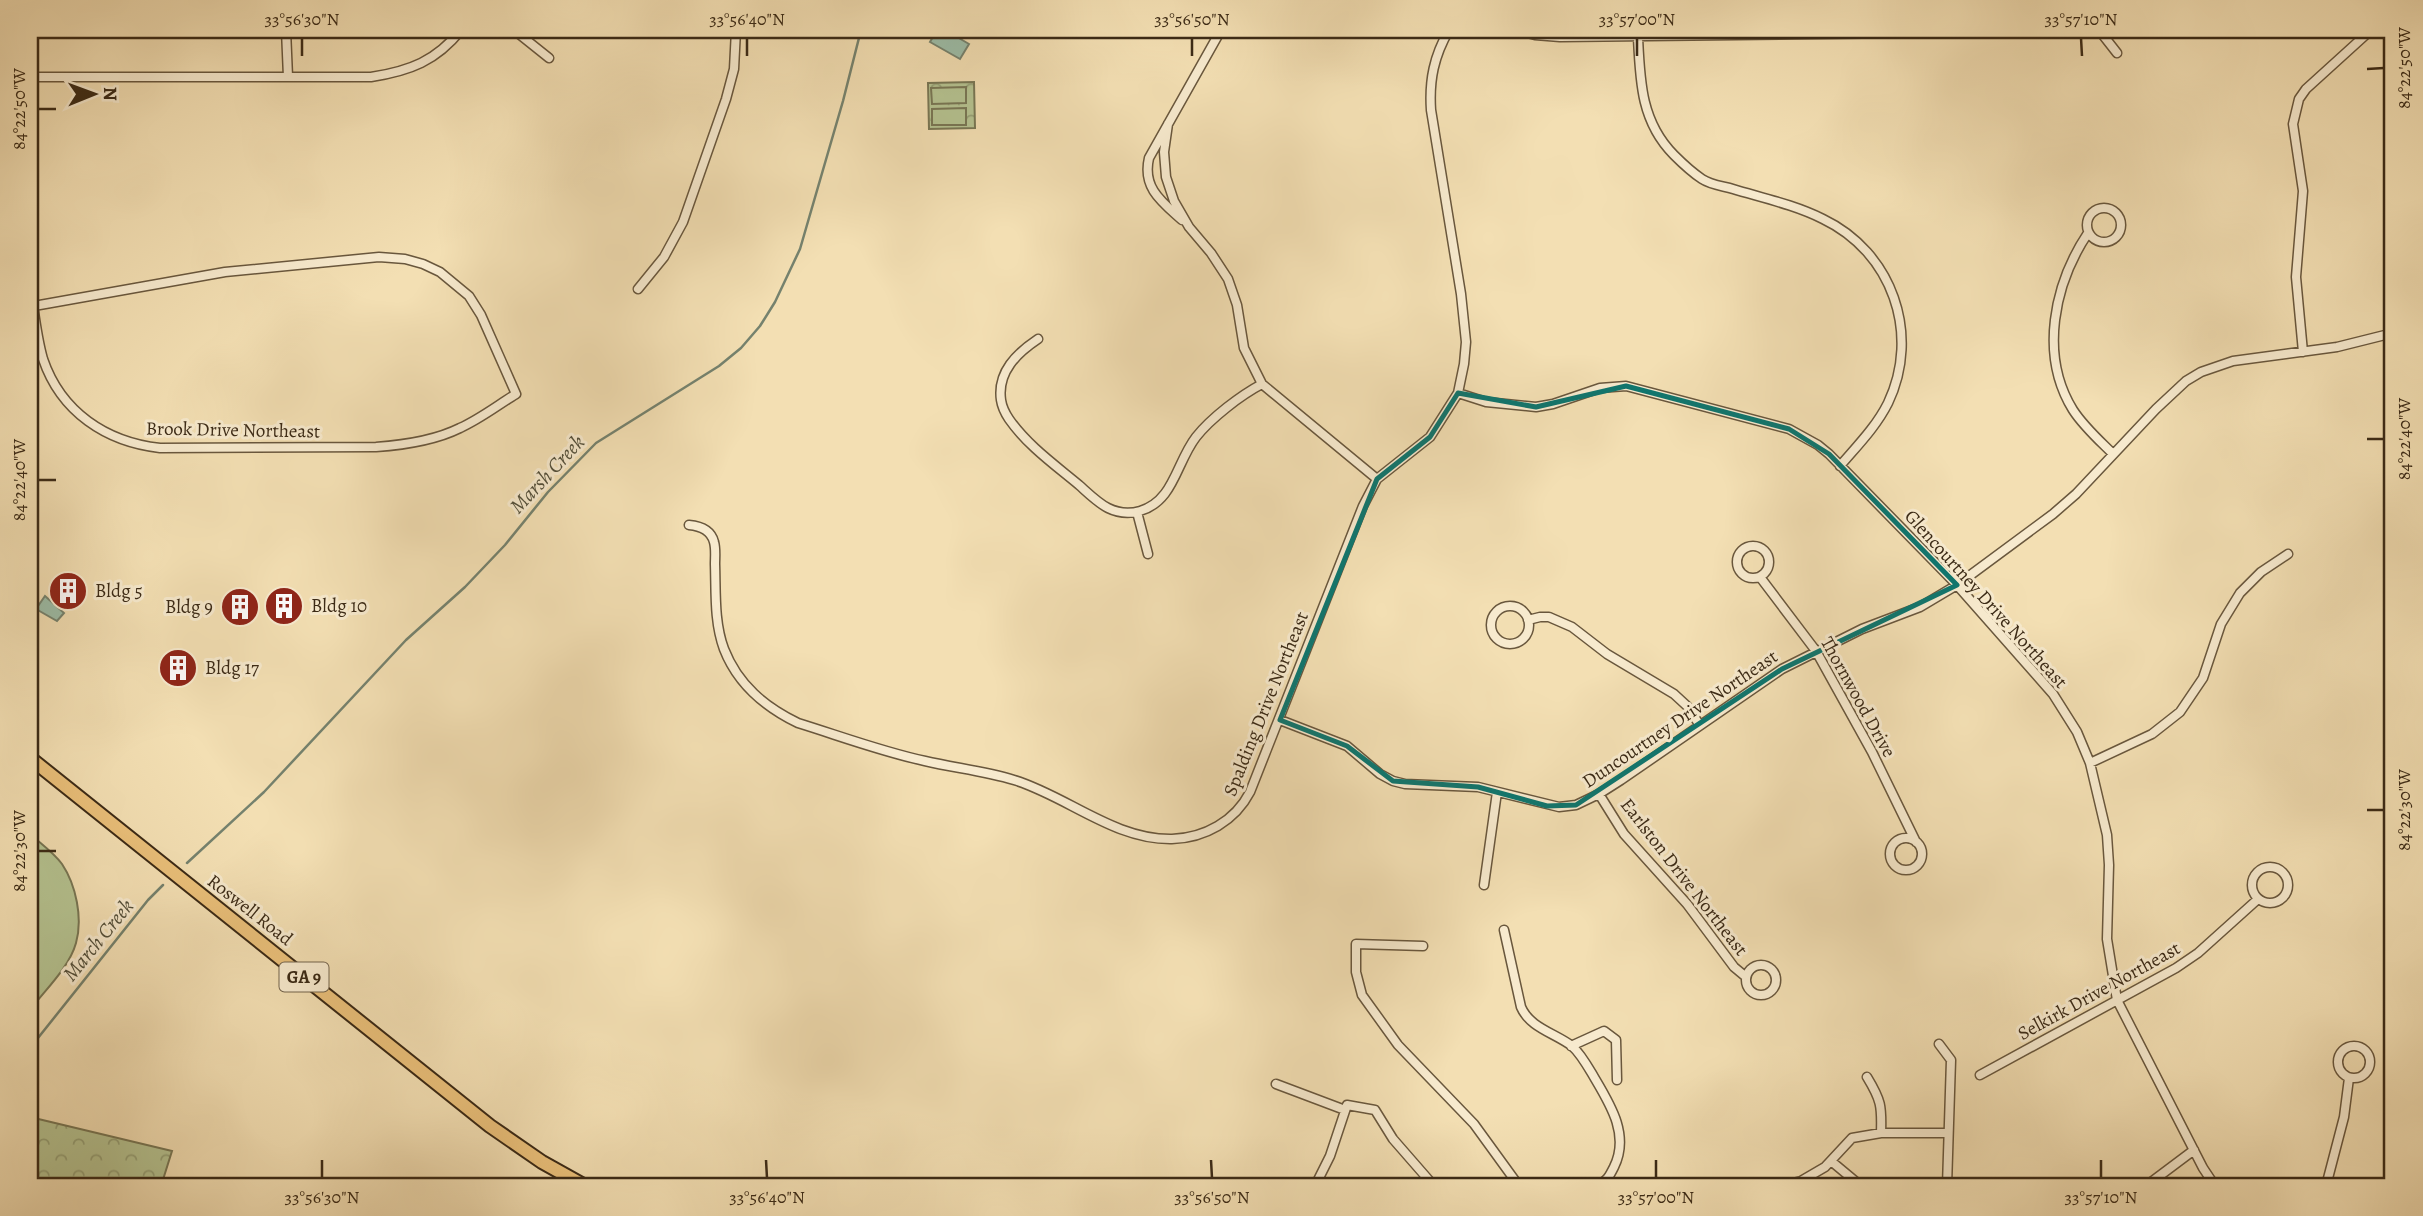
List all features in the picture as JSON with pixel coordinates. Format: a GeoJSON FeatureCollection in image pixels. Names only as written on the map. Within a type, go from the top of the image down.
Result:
{"type":"FeatureCollection","features":[{"type":"Feature","properties":{"kind":"main road","name":"Roswell Road"},"geometry":{"type":"LineString","coordinates":[[30,758],[490,1126],[542,1162],[585,1186]]}},
{"type":"Feature","properties":{"kind":"street"},"geometry":{"type":"LineString","coordinates":[[286,30],[288,77]]}},
{"type":"Feature","properties":{"kind":"street"},"geometry":{"type":"LineString","coordinates":[[30,77],[371,77],[391,74],[434,57],[451,43],[461,30]]}},
{"type":"Feature","properties":{"kind":"street"},"geometry":{"type":"LineString","coordinates":[[514,30],[549,58]]}},
{"type":"Feature","properties":{"kind":"street"},"geometry":{"type":"LineString","coordinates":[[638,289],[664,257],[683,222],[726,99],[734,69],[736,30]]}},
{"type":"Feature","properties":{"kind":"street"},"geometry":{"type":"LineString","coordinates":[[1221,30],[1149,158],[1147,180],[1155,195],[1212,253],[1228,279],[1237,305],[1244,348],[1262,384],[1377,479]]}},
{"type":"Feature","properties":{"kind":"street","name":"Spalding Drive Northeast"},"geometry":{"type":"LineString","coordinates":[[689,525],[704,529],[714,542],[718,625],[733,667],[746,687],[761,702],[779,714],[798,723],[924,761],[1015,780],[1124,830],[1148,836],[1171,839],[1190,837],[1225,822],[1238,811],[1251,792],[1350,535],[1377,479],[1430,437],[1458,393],[1466,342],[1430,90],[1438,52],[1449,30]]}},
{"type":"Feature","properties":{"kind":"street"},"geometry":{"type":"LineString","coordinates":[[1517,30],[1560,37],[1998,30]]}},
{"type":"Feature","properties":{"kind":"street"},"geometry":{"type":"LineString","coordinates":[[2099,30],[2117,53]]}},
{"type":"Feature","properties":{"kind":"street"},"geometry":{"type":"LineString","coordinates":[[2303,352],[2296,277],[2303,191],[2293,124],[2294,112],[2306,89],[2371,30]]}},
{"type":"Feature","properties":{"kind":"street"},"geometry":{"type":"LineString","coordinates":[[1637,37],[1644,106],[1656,133],[1673,155],[1708,182],[1805,211],[1837,226],[1868,251],[1889,284],[1898,308],[1902,331],[1897,379],[1876,424],[1840,466]]}},
{"type":"Feature","properties":{"kind":"street"},"geometry":{"type":"LineString","coordinates":[[1168,124],[1164,152],[1166,177],[1174,201],[1189,227]]}},
{"type":"Feature","properties":{"kind":"street"},"geometry":{"type":"LineString","coordinates":[[2088,233],[2096,241],[2113,240],[2120,231],[2120,219],[2107,208],[2097,209],[2089,215],[2088,233],[2064,278],[2059,294],[2054,325],[2055,356],[2062,384],[2073,409],[2089,431],[2113,454]]}},
{"type":"Feature","properties":{"kind":"street","name":"Brook Drive Northeast"},"geometry":{"type":"LineString","coordinates":[[30,284],[32,307],[44,361],[65,399],[81,417],[99,430],[143,446],[401,445],[431,439],[461,428],[516,394],[481,315],[469,296],[456,283],[432,268],[405,258],[379,257],[225,272],[32,307]]}},
{"type":"Feature","properties":{"kind":"street","name":"Duncourtney Drive Northeast"},"geometry":{"type":"LineString","coordinates":[[1279,720],[1347,746],[1380,774],[1393,781],[1478,787],[1559,807],[1576,805],[1599,794],[1765,679],[1861,629],[1920,607],[1958,585],[2053,514],[2156,408],[2201,372],[2233,361],[2337,347],[2393,333]]}},
{"type":"Feature","properties":{"kind":"street"},"geometry":{"type":"LineString","coordinates":[[1038,339],[1014,359],[1004,375],[1001,397],[1007,416],[1048,459],[1103,505],[1119,512],[1137,512],[1152,507],[1164,497],[1187,451],[1205,427],[1262,384]]}},
{"type":"Feature","properties":{"kind":"street","name":"Glencourtney Drive Northeast"},"geometry":{"type":"LineString","coordinates":[[1458,393],[1486,402],[1536,407],[1600,388],[1626,386],[1790,429],[1818,445],[1958,585],[2053,694],[2077,732],[2090,763],[2107,835],[2109,865],[2106,939],[2117,1000],[2215,1186]]}},
{"type":"Feature","properties":{"kind":"street"},"geometry":{"type":"LineString","coordinates":[[1137,512],[1148,554]]}},
{"type":"Feature","properties":{"kind":"street","name":"Thornwood Drive"},"geometry":{"type":"LineString","coordinates":[[1745,548],[1760,548],[1767,555],[1767,570],[1760,577],[1749,578],[1740,572],[1738,557],[1745,548]]}},
{"type":"Feature","properties":{"kind":"street"},"geometry":{"type":"LineString","coordinates":[[2090,763],[2152,734],[2180,712],[2203,678],[2221,624],[2240,593],[2261,572],[2288,554]]}},
{"type":"Feature","properties":{"kind":"street","name":"Thornwood Drive"},"geometry":{"type":"LineString","coordinates":[[1760,577],[1816,651],[1872,752],[1916,842]]}},
{"type":"Feature","properties":{"kind":"street"},"geometry":{"type":"LineString","coordinates":[[1505,607],[1517,607],[1528,620],[1528,632],[1515,643],[1503,643],[1492,630],[1492,618],[1505,607]]}},
{"type":"Feature","properties":{"kind":"street"},"geometry":{"type":"LineString","coordinates":[[1528,620],[1549,617],[1572,627],[1607,654],[1674,694],[1687,706],[1699,724]]}},
{"type":"Feature","properties":{"kind":"street"},"geometry":{"type":"LineString","coordinates":[[1484,885],[1497,792]]}},
{"type":"Feature","properties":{"kind":"street","name":"Earlston Drive Northeast"},"geometry":{"type":"LineString","coordinates":[[1599,794],[1624,834],[1687,904],[1734,967],[1746,976]]}},
{"type":"Feature","properties":{"kind":"street"},"geometry":{"type":"LineString","coordinates":[[1907,838],[1916,842],[1922,851],[1920,862],[1906,870],[1896,866],[1890,853],[1894,844],[1907,838]]}},
{"type":"Feature","properties":{"kind":"street","name":"Selkirk Drive Northeast"},"geometry":{"type":"LineString","coordinates":[[2264,868],[2281,872],[2287,883],[2285,895],[2272,903],[2258,899],[2252,887],[2255,875],[2264,868]]}},
{"type":"Feature","properties":{"kind":"street","name":"Selkirk Drive Northeast"},"geometry":{"type":"LineString","coordinates":[[1980,1075],[2197,953],[2258,899]]}},
{"type":"Feature","properties":{"kind":"street"},"geometry":{"type":"LineString","coordinates":[[1504,930],[1525,1017],[1571,1046],[1584,1060],[1605,1095],[1621,1131],[1620,1155],[1608,1180],[1597,1186]]}},
{"type":"Feature","properties":{"kind":"street"},"geometry":{"type":"LineString","coordinates":[[1423,946],[1356,944],[1356,972],[1362,995],[1398,1045],[1474,1125],[1518,1186]]}},
{"type":"Feature","properties":{"kind":"street"},"geometry":{"type":"LineString","coordinates":[[1571,1046],[1604,1031],[1616,1040],[1617,1080]]}},
{"type":"Feature","properties":{"kind":"street"},"geometry":{"type":"LineString","coordinates":[[1939,1044],[1951,1060],[1947,1186]]}},
{"type":"Feature","properties":{"kind":"street"},"geometry":{"type":"LineString","coordinates":[[2359,1047],[2368,1056],[2370,1066],[2360,1077],[2350,1078],[2338,1067],[2338,1057],[2345,1048],[2359,1047]]}},
{"type":"Feature","properties":{"kind":"street"},"geometry":{"type":"LineString","coordinates":[[1867,1077],[1879,1098],[1881,1133]]}},
{"type":"Feature","properties":{"kind":"street"},"geometry":{"type":"LineString","coordinates":[[2326,1186],[2344,1117],[2350,1078]]}},
{"type":"Feature","properties":{"kind":"street"},"geometry":{"type":"LineString","coordinates":[[1276,1084],[1345,1110]]}},
{"type":"Feature","properties":{"kind":"street"},"geometry":{"type":"LineString","coordinates":[[1315,1186],[1330,1156],[1347,1105],[1375,1110],[1393,1139],[1434,1186]]}},
{"type":"Feature","properties":{"kind":"street"},"geometry":{"type":"LineString","coordinates":[[1781,1186],[1801,1181],[1825,1167],[1852,1138],[1881,1133],[1947,1133]]}},
{"type":"Feature","properties":{"kind":"street"},"geometry":{"type":"LineString","coordinates":[[2146,1186],[2194,1150]]}},
{"type":"Feature","properties":{"kind":"street"},"geometry":{"type":"LineString","coordinates":[[1831,1161],[1855,1181]]}},
{"type":"Feature","properties":{"kind":"highlighted area"},"geometry":{"type":"Polygon","coordinates":[[[1626,386],[1789,429],[1829,454],[1957,585],[1782,669],[1576,805],[1547,806],[1478,787],[1393,781],[1347,746],[1280,720],[1377,479],[1430,437],[1458,393],[1536,407],[1626,386]]]}},
{"type":"Feature","properties":{"kind":"green space"},"geometry":{"type":"Polygon","coordinates":[[[974,82],[975,128],[929,129],[928,83],[974,82]]]}},
{"type":"Feature","properties":{"kind":"green space"},"geometry":{"type":"Polygon","coordinates":[[[966,87],[966,103],[932,104],[931,88],[966,87]]]}},
{"type":"Feature","properties":{"kind":"green space"},"geometry":{"type":"Polygon","coordinates":[[[966,108],[966,125],[932,125],[932,109],[966,108]]]}},
{"type":"Feature","properties":{"kind":"green space"},"geometry":{"type":"Polygon","coordinates":[[[30,834],[55,856],[67,872],[77,902],[79,923],[76,943],[68,961],[30,1010],[30,834]]]}},
{"type":"Feature","properties":{"kind":"green space"},"geometry":{"type":"Polygon","coordinates":[[[30,1117],[172,1151],[161,1186],[30,1186],[30,1117]]]}},
{"type":"Feature","properties":{"kind":"shaded area"},"geometry":{"type":"Polygon","coordinates":[[[937,30],[945,30],[969,44],[960,59],[930,42],[937,30]]]}},
{"type":"Feature","properties":{"kind":"shaded area"},"geometry":{"type":"Polygon","coordinates":[[[45,596],[64,613],[57,621],[36,609],[45,596]]]}},
{"type":"Feature","properties":{"kind":"waterway","name":"Marsh Creek"},"geometry":{"type":"LineString","coordinates":[[187,863],[264,792],[406,640],[465,587],[505,545],[548,492],[596,443],[719,366],[741,348],[760,326],[775,302],[800,249],[861,30]]}},
{"type":"Feature","properties":{"kind":"waterway","name":"March Creek"},"geometry":{"type":"LineString","coordinates":[[30,1048],[148,900],[163,885]]}},
{"type":"Feature","properties":{"kind":"place","name":"Bldg 5"},"geometry":{"type":"Point","coordinates":[68,591]}},
{"type":"Feature","properties":{"kind":"place","name":"Bldg 10"},"geometry":{"type":"Point","coordinates":[284,606]}},
{"type":"Feature","properties":{"kind":"place","name":"Bldg 9"},"geometry":{"type":"Point","coordinates":[240,607]}},
{"type":"Feature","properties":{"kind":"place","name":"Bldg 17"},"geometry":{"type":"Point","coordinates":[178,668]}}]}
